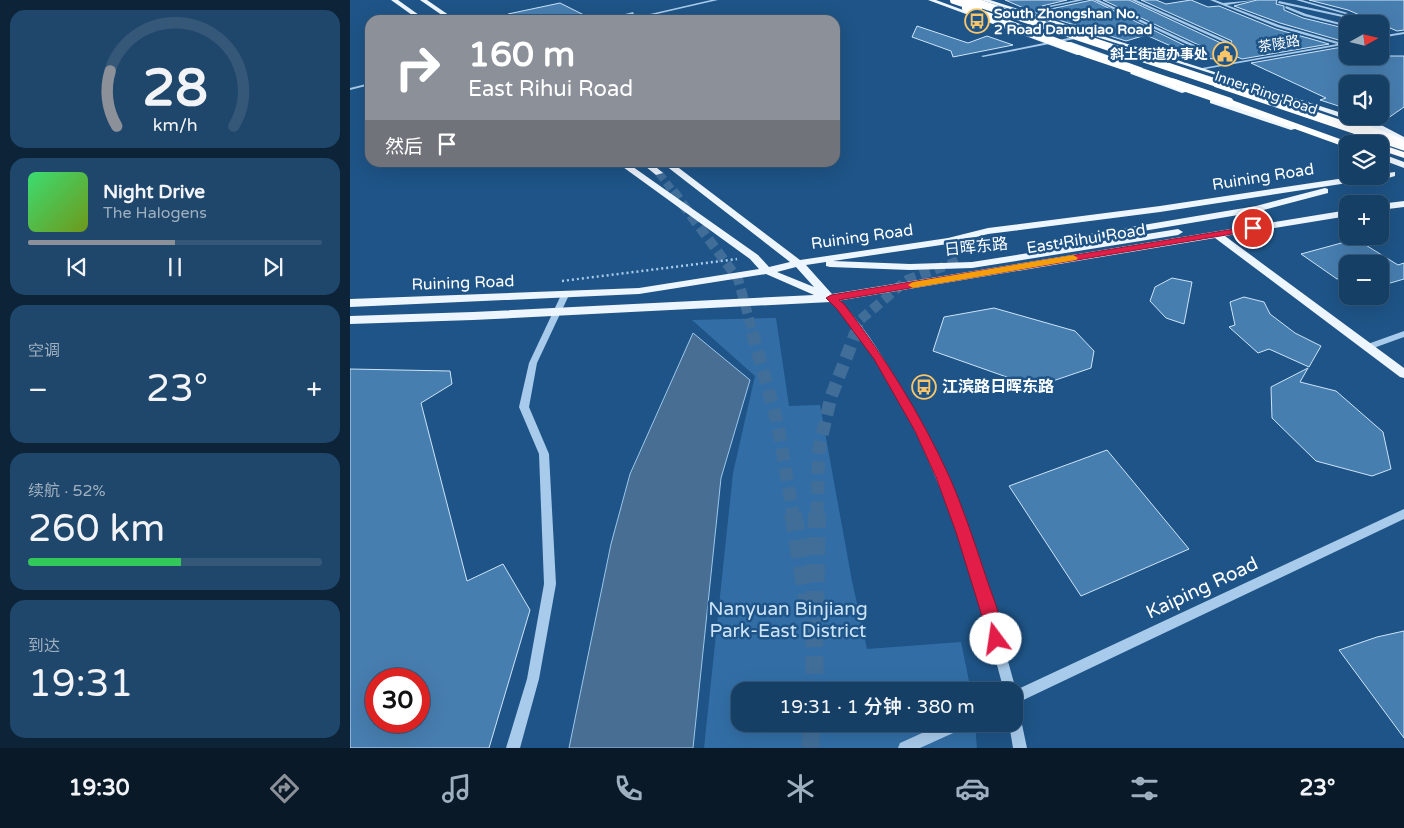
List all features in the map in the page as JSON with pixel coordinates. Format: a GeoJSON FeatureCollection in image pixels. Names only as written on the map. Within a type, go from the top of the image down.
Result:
{"type":"FeatureCollection","features":[{"type":"Feature","properties":{"kind":"highway"},"geometry":{"type":"LineString","coordinates":[[948,0],[980,15],[1339,142]]}},
{"type":"Feature","properties":{"kind":"highway","name":"Inner Ring Road"},"geometry":{"type":"LineString","coordinates":[[954,0],[1346,135]]}},
{"type":"Feature","properties":{"kind":"highway","name":"Inner Ring Road"},"geometry":{"type":"LineString","coordinates":[[970,0],[1403,142]]}},
{"type":"Feature","properties":{"kind":"highway"},"geometry":{"type":"LineString","coordinates":[[974,0],[1344,119],[1403,142]]}},
{"type":"Feature","properties":{"kind":"highway"},"geometry":{"type":"LineString","coordinates":[[1389,150],[1404,156]]}},
{"type":"Feature","properties":{"kind":"main road"},"geometry":{"type":"LineString","coordinates":[[394,0],[416,15]]}},
{"type":"Feature","properties":{"kind":"main road"},"geometry":{"type":"LineString","coordinates":[[422,0],[445,15]]}},
{"type":"Feature","properties":{"kind":"main road"},"geometry":{"type":"LineString","coordinates":[[931,0],[1253,115],[1339,142]]}},
{"type":"Feature","properties":{"kind":"main road"},"geometry":{"type":"LineString","coordinates":[[941,0],[1062,41],[1339,142]]}},
{"type":"Feature","properties":{"kind":"main road"},"geometry":{"type":"LineString","coordinates":[[974,0],[1078,37],[1403,142]]}},
{"type":"Feature","properties":{"kind":"main road"},"geometry":{"type":"LineString","coordinates":[[984,0],[1380,128],[1403,142]]}},
{"type":"Feature","properties":{"kind":"main road"},"geometry":{"type":"LineString","coordinates":[[1389,159],[1404,165]]}},
{"type":"Feature","properties":{"kind":"main road"},"geometry":{"type":"LineString","coordinates":[[627,167],[754,257],[767,271],[831,298]]}},
{"type":"Feature","properties":{"kind":"main road"},"geometry":{"type":"LineString","coordinates":[[651,167],[659,173]]}},
{"type":"Feature","properties":{"kind":"main road"},"geometry":{"type":"LineString","coordinates":[[672,167],[798,263],[831,298]]}},
{"type":"Feature","properties":{"kind":"main road"},"geometry":{"type":"LineString","coordinates":[[961,260],[1256,209],[1404,172]]}},
{"type":"Feature","properties":{"kind":"main road","name":"Ruining Road"},"geometry":{"type":"LineString","coordinates":[[350,303],[639,291],[767,271],[798,263],[948,241],[988,231],[1160,209],[1339,182]]}},
{"type":"Feature","properties":{"kind":"main road"},"geometry":{"type":"LineString","coordinates":[[1389,206],[1404,204]]}},
{"type":"Feature","properties":{"kind":"main road","name":"East Rihui Road"},"geometry":{"type":"LineString","coordinates":[[831,298],[1339,214]]}},
{"type":"Feature","properties":{"kind":"main road","name":"日晖东路"},"geometry":{"type":"LineString","coordinates":[[798,263],[910,267],[972,265],[1190,230],[1216,234]]}},
{"type":"Feature","properties":{"kind":"main road"},"geometry":{"type":"LineString","coordinates":[[1216,234],[1404,374]]}},
{"type":"Feature","properties":{"kind":"main road","name":"日晖东路"},"geometry":{"type":"LineString","coordinates":[[857,265],[891,261],[948,241]]}},
{"type":"Feature","properties":{"kind":"main road","name":"Ruining Road"},"geometry":{"type":"LineString","coordinates":[[350,320],[831,298]]}},
{"type":"Feature","properties":{"kind":"street"},"geometry":{"type":"LineString","coordinates":[[626,15],[692,0]]}},
{"type":"Feature","properties":{"kind":"street"},"geometry":{"type":"LineString","coordinates":[[648,15],[716,0]]}},
{"type":"Feature","properties":{"kind":"street"},"geometry":{"type":"LineString","coordinates":[[1046,7],[1082,0]]}},
{"type":"Feature","properties":{"kind":"street"},"geometry":{"type":"LineString","coordinates":[[1096,0],[1199,48]]}},
{"type":"Feature","properties":{"kind":"street"},"geometry":{"type":"LineString","coordinates":[[1134,0],[1228,42]]}},
{"type":"Feature","properties":{"kind":"street"},"geometry":{"type":"LineString","coordinates":[[1212,0],[1278,26],[1339,42]]}},
{"type":"Feature","properties":{"kind":"street"},"geometry":{"type":"LineString","coordinates":[[1224,4],[1253,0]]}},
{"type":"Feature","properties":{"kind":"street"},"geometry":{"type":"LineString","coordinates":[[1298,0],[1311,2],[1348,15]]}},
{"type":"Feature","properties":{"kind":"street"},"geometry":{"type":"LineString","coordinates":[[1279,1],[1343,15]]}},
{"type":"Feature","properties":{"kind":"street"},"geometry":{"type":"LineString","coordinates":[[1279,1],[1302,14],[1339,24]]}},
{"type":"Feature","properties":{"kind":"street"},"geometry":{"type":"LineString","coordinates":[[1309,9],[1306,5],[1311,2]]}},
{"type":"Feature","properties":{"kind":"street"},"geometry":{"type":"LineString","coordinates":[[1323,12],[1339,16]]}},
{"type":"Feature","properties":{"kind":"street"},"geometry":{"type":"LineString","coordinates":[[1302,14],[1332,15]]}},
{"type":"Feature","properties":{"kind":"street"},"geometry":{"type":"LineString","coordinates":[[1389,36],[1404,33]]}},
{"type":"Feature","properties":{"kind":"street"},"geometry":{"type":"LineString","coordinates":[[983,56],[1078,37]]}},
{"type":"Feature","properties":{"kind":"street","name":"茶陵路"},"geometry":{"type":"LineString","coordinates":[[1202,69],[1339,45]]}},
{"type":"Feature","properties":{"kind":"street"},"geometry":{"type":"LineString","coordinates":[[350,84],[365,80]]}},
{"type":"Feature","properties":{"kind":"street"},"geometry":{"type":"LineString","coordinates":[[350,89],[365,85]]}},
{"type":"Feature","properties":{"kind":"street"},"geometry":{"type":"LineString","coordinates":[[513,748],[533,679],[550,584],[544,454],[524,407],[533,363],[565,295]]}},
{"type":"Feature","properties":{"kind":"street"},"geometry":{"type":"LineString","coordinates":[[831,298],[841,306],[883,364],[920,430],[943,477],[988,605],[1008,682]]}},
{"type":"Feature","properties":{"kind":"street"},"geometry":{"type":"LineString","coordinates":[[1368,347],[1404,334]]}},
{"type":"Feature","properties":{"kind":"street","name":"Kaiping Road"},"geometry":{"type":"LineString","coordinates":[[1023,693],[1404,514]]}},
{"type":"Feature","properties":{"kind":"street"},"geometry":{"type":"LineString","coordinates":[[905,748],[940,732]]}},
{"type":"Feature","properties":{"kind":"street"},"geometry":{"type":"LineString","coordinates":[[1017,732],[1020,748]]}},
{"type":"Feature","properties":{"kind":"path"},"geometry":{"type":"LineString","coordinates":[[559,281],[754,257]]}},
{"type":"Feature","properties":{"kind":"green space","name":"Nanyuan Binjiang Park-East District"},"geometry":{"type":"Polygon","coordinates":[[[776,318],[789,406],[820,405],[852,581],[867,649],[961,642],[969,682],[731,682],[731,732],[976,732],[977,748],[704,748],[733,473],[755,376],[692,320],[776,318]]]}},
{"type":"Feature","properties":{"kind":"shaded area"},"geometry":{"type":"Polygon","coordinates":[[[693,333],[750,380],[721,478],[693,748],[569,748],[611,544],[630,474],[693,333]]]}},
{"type":"Feature","properties":{"kind":"building"},"geometry":{"type":"Polygon","coordinates":[[[1005,0],[1067,0],[1042,6],[1046,10],[1092,0],[1196,51],[1201,50],[1203,47],[1103,0],[1129,0],[1225,45],[1230,44],[1232,41],[1141,0],[1156,0],[1166,4],[1191,0],[1208,7],[1219,6],[1276,29],[1329,44],[1242,59],[1235,56],[1216,59],[1198,58],[1146,35],[1126,41],[1033,12],[1005,0]]]}},
{"type":"Feature","properties":{"kind":"building"},"geometry":{"type":"Polygon","coordinates":[[[1257,0],[1277,0],[1276,4],[1284,6],[1284,10],[1303,18],[1339,27],[1339,40],[1280,23],[1234,6],[1257,0]]]}},
{"type":"Feature","properties":{"kind":"building"},"geometry":{"type":"Polygon","coordinates":[[[1309,0],[1404,0],[1404,30],[1397,31],[1389,28],[1389,15],[1360,15],[1309,0]]]}},
{"type":"Feature","properties":{"kind":"building"},"geometry":{"type":"Polygon","coordinates":[[[560,3],[584,15],[508,15],[560,3]]]}},
{"type":"Feature","properties":{"kind":"building"},"geometry":{"type":"Polygon","coordinates":[[[917,26],[968,43],[987,36],[1013,45],[953,57],[951,51],[912,37],[917,26]]]}},
{"type":"Feature","properties":{"kind":"building"},"geometry":{"type":"Polygon","coordinates":[[[1339,48],[1339,65],[1389,65],[1389,56],[1404,56],[1404,107],[1389,117],[1389,75],[1339,75],[1339,106],[1320,100],[1326,98],[1251,63],[1339,48]]]}},
{"type":"Feature","properties":{"kind":"building"},"geometry":{"type":"Polygon","coordinates":[[[1339,244],[1366,245],[1382,255],[1339,255],[1339,278],[1337,279],[1301,254],[1339,244]]]}},
{"type":"Feature","properties":{"kind":"building"},"geometry":{"type":"Polygon","coordinates":[[[1389,259],[1398,265],[1404,263],[1404,279],[1389,283],[1389,259]]]}},
{"type":"Feature","properties":{"kind":"building"},"geometry":{"type":"Polygon","coordinates":[[[1172,278],[1192,282],[1184,324],[1166,318],[1150,301],[1155,287],[1172,278]]]}},
{"type":"Feature","properties":{"kind":"building"},"geometry":{"type":"Polygon","coordinates":[[[1244,297],[1264,302],[1270,314],[1295,333],[1321,346],[1309,367],[1269,349],[1258,353],[1229,327],[1235,325],[1230,302],[1244,297]]]}},
{"type":"Feature","properties":{"kind":"building"},"geometry":{"type":"Polygon","coordinates":[[[994,308],[1075,331],[1094,351],[1091,368],[1035,387],[933,351],[944,317],[994,308]]]}},
{"type":"Feature","properties":{"kind":"building"},"geometry":{"type":"Polygon","coordinates":[[[1308,368],[1300,382],[1336,391],[1383,432],[1391,469],[1372,476],[1316,461],[1272,418],[1271,387],[1308,368]]]}},
{"type":"Feature","properties":{"kind":"building"},"geometry":{"type":"Polygon","coordinates":[[[350,369],[450,371],[452,384],[421,403],[467,581],[503,564],[530,610],[489,748],[350,748],[350,369]]]}},
{"type":"Feature","properties":{"kind":"building"},"geometry":{"type":"Polygon","coordinates":[[[1107,450],[1189,549],[1081,596],[1009,486],[1107,450]]]}},
{"type":"Feature","properties":{"kind":"building"},"geometry":{"type":"Polygon","coordinates":[[[1404,631],[1404,738],[1339,650],[1377,637],[1404,631]]]}},
{"type":"Feature","properties":{"kind":"tunnel"},"geometry":{"type":"LineString","coordinates":[[659,173],[674,193]]}},
{"type":"Feature","properties":{"kind":"tunnel"},"geometry":{"type":"LineString","coordinates":[[673,191],[738,279],[753,333]]}},
{"type":"Feature","properties":{"kind":"tunnel"},"geometry":{"type":"LineString","coordinates":[[855,333],[860,320],[907,280],[961,260]]}},
{"type":"Feature","properties":{"kind":"tunnel"},"geometry":{"type":"LineString","coordinates":[[752,332],[777,421],[793,514]]}},
{"type":"Feature","properties":{"kind":"tunnel"},"geometry":{"type":"LineString","coordinates":[[817,514],[819,448],[831,397],[856,332]]}},
{"type":"Feature","properties":{"kind":"tunnel"},"geometry":{"type":"LineString","coordinates":[[793,513],[814,638]]}},
{"type":"Feature","properties":{"kind":"tunnel"},"geometry":{"type":"LineString","coordinates":[[815,609],[817,513]]}},
{"type":"Feature","properties":{"kind":"tunnel"},"geometry":{"type":"LineString","coordinates":[[814,629],[815,682]]}},
{"type":"Feature","properties":{"kind":"tunnel"},"geometry":{"type":"LineString","coordinates":[[810,748],[811,732]]}},
{"type":"Feature","properties":{"kind":"slow traffic"},"geometry":{"type":"LineString","coordinates":[[913,285],[1073,258]]}},
{"type":"Feature","properties":{"kind":"place","name":"South Zhongshan No. 2 Road Damuqiao Road"},"geometry":{"type":"Point","coordinates":[977,21]}},
{"type":"Feature","properties":{"kind":"place","name":"斜土街道办事处"},"geometry":{"type":"Point","coordinates":[1225,54]}},
{"type":"Feature","properties":{"kind":"place","name":"江滨路日晖东路"},"geometry":{"type":"Point","coordinates":[924,387]}},
{"type":"Feature","properties":{"kind":"route"},"geometry":{"type":"LineString","coordinates":[[996,639],[988,605],[964,532],[943,477],[900,392],[857,327],[841,306],[831,298],[1253,228]]}}]}
